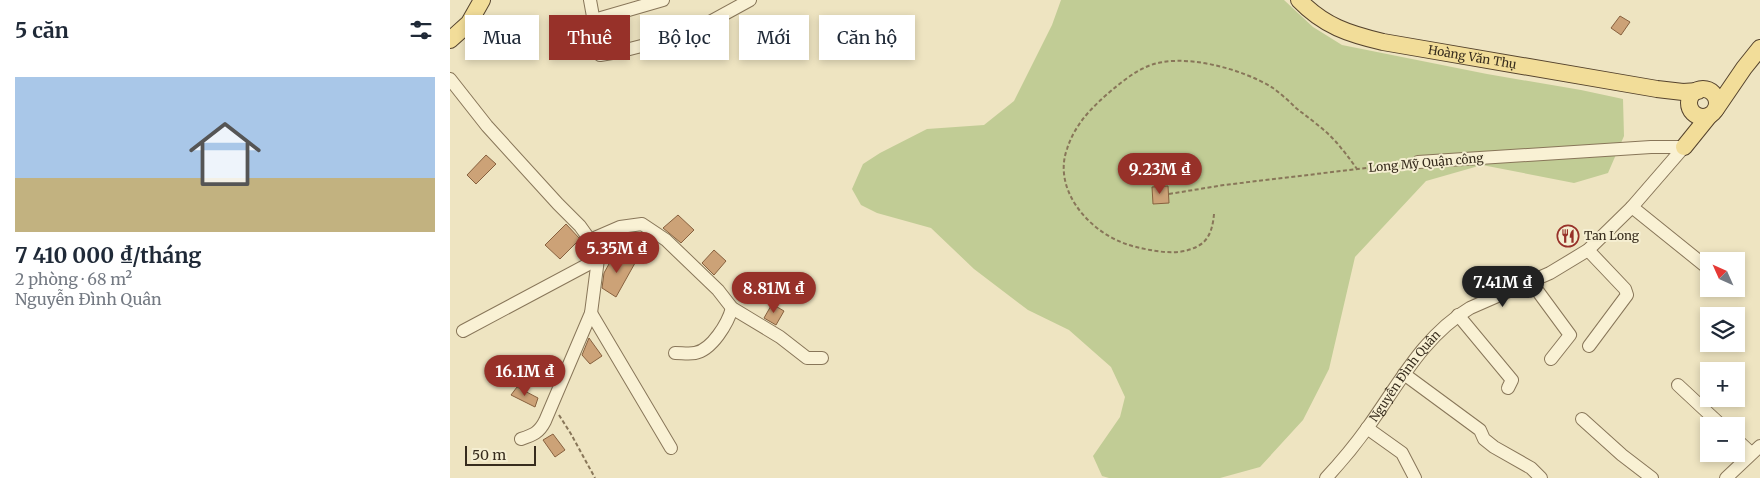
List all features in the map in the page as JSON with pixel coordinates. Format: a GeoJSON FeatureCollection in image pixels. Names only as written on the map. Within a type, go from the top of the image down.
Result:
{"type":"FeatureCollection","features":[{"type":"Feature","properties":{"kind":"main road"},"geometry":{"type":"LineString","coordinates":[[450,40],[469,22],[482,0]]}},
{"type":"Feature","properties":{"kind":"main road","name":"Hoàng Văn Thụ"},"geometry":{"type":"LineString","coordinates":[[1299,0],[1310,12],[1329,25],[1350,34],[1383,42],[1683,92],[1702,90],[1725,82],[1744,68]]}},
{"type":"Feature","properties":{"kind":"main road","name":"Hoàng Văn Thụ"},"geometry":{"type":"LineString","coordinates":[[1684,147],[1760,48]]}},
{"type":"Feature","properties":{"kind":"main road","name":"Hoàng Văn Thụ"},"geometry":{"type":"LineString","coordinates":[[1657,88],[1680,98],[1691,109]]}},
{"type":"Feature","properties":{"kind":"main road"},"geometry":{"type":"LineString","coordinates":[[1684,147],[1692,126],[1691,109],[1691,97],[1702,90],[1715,95],[1717,100],[1712,112],[1700,116],[1691,109]]}},
{"type":"Feature","properties":{"kind":"street"},"geometry":{"type":"LineString","coordinates":[[590,0],[593,15]]}},
{"type":"Feature","properties":{"kind":"street"},"geometry":{"type":"LineString","coordinates":[[611,15],[663,0]]}},
{"type":"Feature","properties":{"kind":"street"},"geometry":{"type":"LineString","coordinates":[[630,49],[688,34],[750,0]]}},
{"type":"Feature","properties":{"kind":"street"},"geometry":{"type":"LineString","coordinates":[[450,79],[487,126],[580,226],[590,240],[598,259],[591,313],[540,430],[536,434],[520,439]]}},
{"type":"Feature","properties":{"kind":"street","name":"Long Mỹ Quận công"},"geometry":{"type":"LineString","coordinates":[[1418,162],[1651,147],[1684,147]]}},
{"type":"Feature","properties":{"kind":"street","name":"Nguyễn Đình Quân"},"geometry":{"type":"LineString","coordinates":[[1326,478],[1367,428],[1404,374],[1437,332],[1470,308],[1566,265],[1588,250],[1632,207],[1684,147]]}},
{"type":"Feature","properties":{"kind":"street"},"geometry":{"type":"LineString","coordinates":[[1632,207],[1700,262]]}},
{"type":"Feature","properties":{"kind":"street"},"geometry":{"type":"LineString","coordinates":[[590,240],[620,227],[642,224],[672,245],[718,290],[732,308],[780,337],[807,358],[822,358]]}},
{"type":"Feature","properties":{"kind":"street"},"geometry":{"type":"LineString","coordinates":[[1588,250],[1625,289],[1627,295],[1589,346]]}},
{"type":"Feature","properties":{"kind":"street"},"geometry":{"type":"LineString","coordinates":[[463,331],[598,259]]}},
{"type":"Feature","properties":{"kind":"street"},"geometry":{"type":"LineString","coordinates":[[1531,282],[1570,335],[1551,359]]}},
{"type":"Feature","properties":{"kind":"street"},"geometry":{"type":"LineString","coordinates":[[676,353],[697,353],[708,346],[722,331],[728,321],[732,308]]}},
{"type":"Feature","properties":{"kind":"street"},"geometry":{"type":"LineString","coordinates":[[591,313],[672,448]]}},
{"type":"Feature","properties":{"kind":"street"},"geometry":{"type":"LineString","coordinates":[[1458,315],[1512,380],[1508,388]]}},
{"type":"Feature","properties":{"kind":"street"},"geometry":{"type":"LineString","coordinates":[[1404,374],[1480,430],[1484,439],[1494,448],[1531,468],[1541,478]]}},
{"type":"Feature","properties":{"kind":"street"},"geometry":{"type":"LineString","coordinates":[[1678,385],[1712,417]]}},
{"type":"Feature","properties":{"kind":"street"},"geometry":{"type":"LineString","coordinates":[[1582,419],[1622,455],[1652,478]]}},
{"type":"Feature","properties":{"kind":"street"},"geometry":{"type":"LineString","coordinates":[[1367,428],[1402,453],[1415,478]]}},
{"type":"Feature","properties":{"kind":"street"},"geometry":{"type":"LineString","coordinates":[[1726,478],[1756,450],[1745,444]]}},
{"type":"Feature","properties":{"kind":"path"},"geometry":{"type":"LineString","coordinates":[[1214,214],[1212,230],[1200,246],[1180,252],[1162,252],[1141,248],[1120,242],[1104,232],[1088,220],[1077,208],[1067,189],[1064,170],[1066,151],[1076,127],[1094,105],[1120,84],[1147,66],[1174,60],[1203,62],[1238,72],[1273,88],[1330,136],[1341,147],[1357,169]]}},
{"type":"Feature","properties":{"kind":"path","name":"Long Mỹ Quận công"},"geometry":{"type":"LineString","coordinates":[[1169,194],[1418,162]]}},
{"type":"Feature","properties":{"kind":"path"},"geometry":{"type":"LineString","coordinates":[[550,405],[571,434],[595,478]]}},
{"type":"Feature","properties":{"kind":"green space"},"geometry":{"type":"Polygon","coordinates":[[[1061,0],[1284,0],[1313,27],[1342,45],[1623,99],[1624,136],[1608,173],[1574,183],[1482,165],[1426,181],[1355,257],[1329,369],[1303,420],[1260,467],[1220,478],[1109,478],[1102,476],[1093,456],[1120,417],[1125,397],[1111,367],[1069,330],[1028,310],[974,269],[931,228],[877,213],[861,205],[852,189],[863,164],[880,153],[927,129],[984,125],[1014,101],[1052,25],[1061,0]]]}},
{"type":"Feature","properties":{"kind":"building"},"geometry":{"type":"Polygon","coordinates":[[[1620,16],[1630,22],[1621,35],[1611,28],[1620,16]]]}},
{"type":"Feature","properties":{"kind":"building"},"geometry":{"type":"Polygon","coordinates":[[[486,155],[496,164],[476,184],[467,175],[486,155]]]}},
{"type":"Feature","properties":{"kind":"building"},"geometry":{"type":"Polygon","coordinates":[[[1168,186],[1169,203],[1153,204],[1152,187],[1168,186]]]}},
{"type":"Feature","properties":{"kind":"building"},"geometry":{"type":"Polygon","coordinates":[[[678,215],[694,230],[681,243],[663,228],[678,215]]]}},
{"type":"Feature","properties":{"kind":"building"},"geometry":{"type":"Polygon","coordinates":[[[566,224],[580,239],[560,259],[545,245],[566,224]]]}},
{"type":"Feature","properties":{"kind":"building"},"geometry":{"type":"Polygon","coordinates":[[[714,250],[726,261],[714,275],[702,263],[714,250]]]}},
{"type":"Feature","properties":{"kind":"building"},"geometry":{"type":"Polygon","coordinates":[[[615,253],[635,263],[616,297],[602,288],[604,273],[615,253]]]}},
{"type":"Feature","properties":{"kind":"building"},"geometry":{"type":"Polygon","coordinates":[[[772,304],[784,311],[776,325],[764,318],[772,304]]]}},
{"type":"Feature","properties":{"kind":"building"},"geometry":{"type":"Polygon","coordinates":[[[589,338],[602,356],[590,364],[582,355],[589,338]]]}},
{"type":"Feature","properties":{"kind":"building"},"geometry":{"type":"Polygon","coordinates":[[[517,387],[538,398],[535,407],[511,395],[517,387]]]}},
{"type":"Feature","properties":{"kind":"building"},"geometry":{"type":"Polygon","coordinates":[[[553,434],[565,450],[555,457],[543,440],[553,434]]]}},
{"type":"Feature","properties":{"kind":"place","name":"Tan Long"},"geometry":{"type":"Point","coordinates":[1568,236]}}]}
